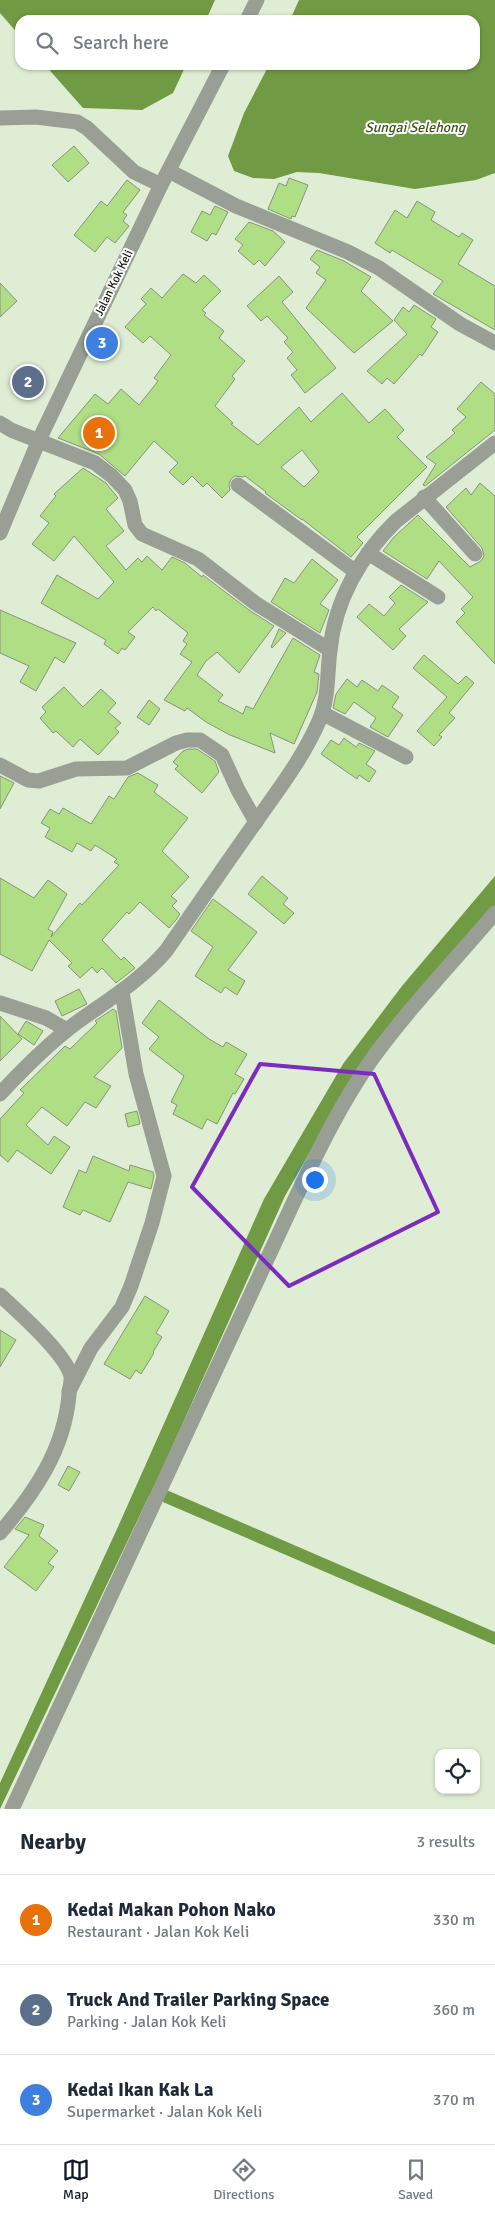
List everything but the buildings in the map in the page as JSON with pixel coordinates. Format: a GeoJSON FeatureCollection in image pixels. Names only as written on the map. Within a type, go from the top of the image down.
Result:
{"type":"FeatureCollection","features":[{"type":"Feature","properties":{"kind":"street"},"geometry":{"type":"LineString","coordinates":[[250,15],[257,0]]}},
{"type":"Feature","properties":{"kind":"street","name":"Jalan Kok Keli"},"geometry":{"type":"LineString","coordinates":[[0,533],[39,440],[161,185],[221,70]]}},
{"type":"Feature","properties":{"kind":"street"},"geometry":{"type":"LineString","coordinates":[[0,118],[36,117],[77,122],[87,128],[134,172],[161,185]]}},
{"type":"Feature","properties":{"kind":"street"},"geometry":{"type":"LineString","coordinates":[[169,171],[236,206],[348,252],[378,268],[460,324],[495,343]]}},
{"type":"Feature","properties":{"kind":"street"},"geometry":{"type":"LineString","coordinates":[[0,423],[95,463],[112,476],[130,501],[135,525],[142,534],[198,559],[254,603],[330,650]]}},
{"type":"Feature","properties":{"kind":"street"},"geometry":{"type":"LineString","coordinates":[[0,1094],[27,1064],[67,1030],[122,992],[150,968],[166,951],[290,775],[322,713],[328,686],[330,650],[340,607],[356,572],[368,552],[396,521],[495,443]]}},
{"type":"Feature","properties":{"kind":"street"},"geometry":{"type":"LineString","coordinates":[[238,485],[356,572]]}},
{"type":"Feature","properties":{"kind":"street"},"geometry":{"type":"LineString","coordinates":[[424,498],[475,554]]}},
{"type":"Feature","properties":{"kind":"street"},"geometry":{"type":"LineString","coordinates":[[368,552],[438,597]]}},
{"type":"Feature","properties":{"kind":"street"},"geometry":{"type":"LineString","coordinates":[[322,713],[406,757]]}},
{"type":"Feature","properties":{"kind":"street"},"geometry":{"type":"LineString","coordinates":[[0,765],[28,780],[39,781],[76,769],[128,768],[176,743],[195,739],[207,744],[222,755],[256,822]]}},
{"type":"Feature","properties":{"kind":"street"},"geometry":{"type":"LineString","coordinates":[[12,1809],[295,1199],[338,1113],[364,1070],[395,1030],[495,913]]}},
{"type":"Feature","properties":{"kind":"street"},"geometry":{"type":"LineString","coordinates":[[69,1391],[91,1348],[125,1300],[152,1223],[164,1176],[136,1074],[122,992]]}},
{"type":"Feature","properties":{"kind":"street"},"geometry":{"type":"LineString","coordinates":[[0,1002],[46,1018],[67,1030]]}},
{"type":"Feature","properties":{"kind":"street"},"geometry":{"type":"LineString","coordinates":[[0,1295],[28,1321],[63,1362],[71,1377],[66,1420],[44,1474],[23,1506],[0,1533]]}},
{"type":"Feature","properties":{"kind":"highlighted area"},"geometry":{"type":"Polygon","coordinates":[[[260,1064],[374,1074],[438,1212],[289,1286],[192,1187],[260,1064]]]}},
{"type":"Feature","properties":{"kind":"water"},"geometry":{"type":"Polygon","coordinates":[[[0,0],[215,0],[208,15],[15,15],[15,30],[0,13],[0,0]]]}},
{"type":"Feature","properties":{"kind":"water","name":"Sungai Selehong"},"geometry":{"type":"Polygon","coordinates":[[[299,0],[495,0],[495,173],[476,180],[415,189],[319,173],[297,172],[274,179],[253,178],[234,171],[228,156],[244,113],[266,70],[480,70],[480,15],[292,15],[299,0]]]}},
{"type":"Feature","properties":{"kind":"water"},"geometry":{"type":"Polygon","coordinates":[[[49,70],[184,70],[173,93],[142,110],[83,108],[49,70]]]}},
{"type":"Feature","properties":{"kind":"water"},"geometry":{"type":"Polygon","coordinates":[[[495,876],[495,906],[358,1067],[285,1196],[155,1485],[495,1632],[495,1645],[149,1496],[0,1809],[0,1783],[117,1529],[264,1199],[343,1064],[402,986],[495,876]]]}},
{"type":"Feature","properties":{"kind":"place","name":"Kedai Ikan Kak La"},"geometry":{"type":"Point","coordinates":[102,343]}},
{"type":"Feature","properties":{"kind":"place","name":"Truck And Trailer Parking Space"},"geometry":{"type":"Point","coordinates":[28,382]}},
{"type":"Feature","properties":{"kind":"place","name":"Kedai Makan Pohon Nako"},"geometry":{"type":"Point","coordinates":[99,433]}}]}
